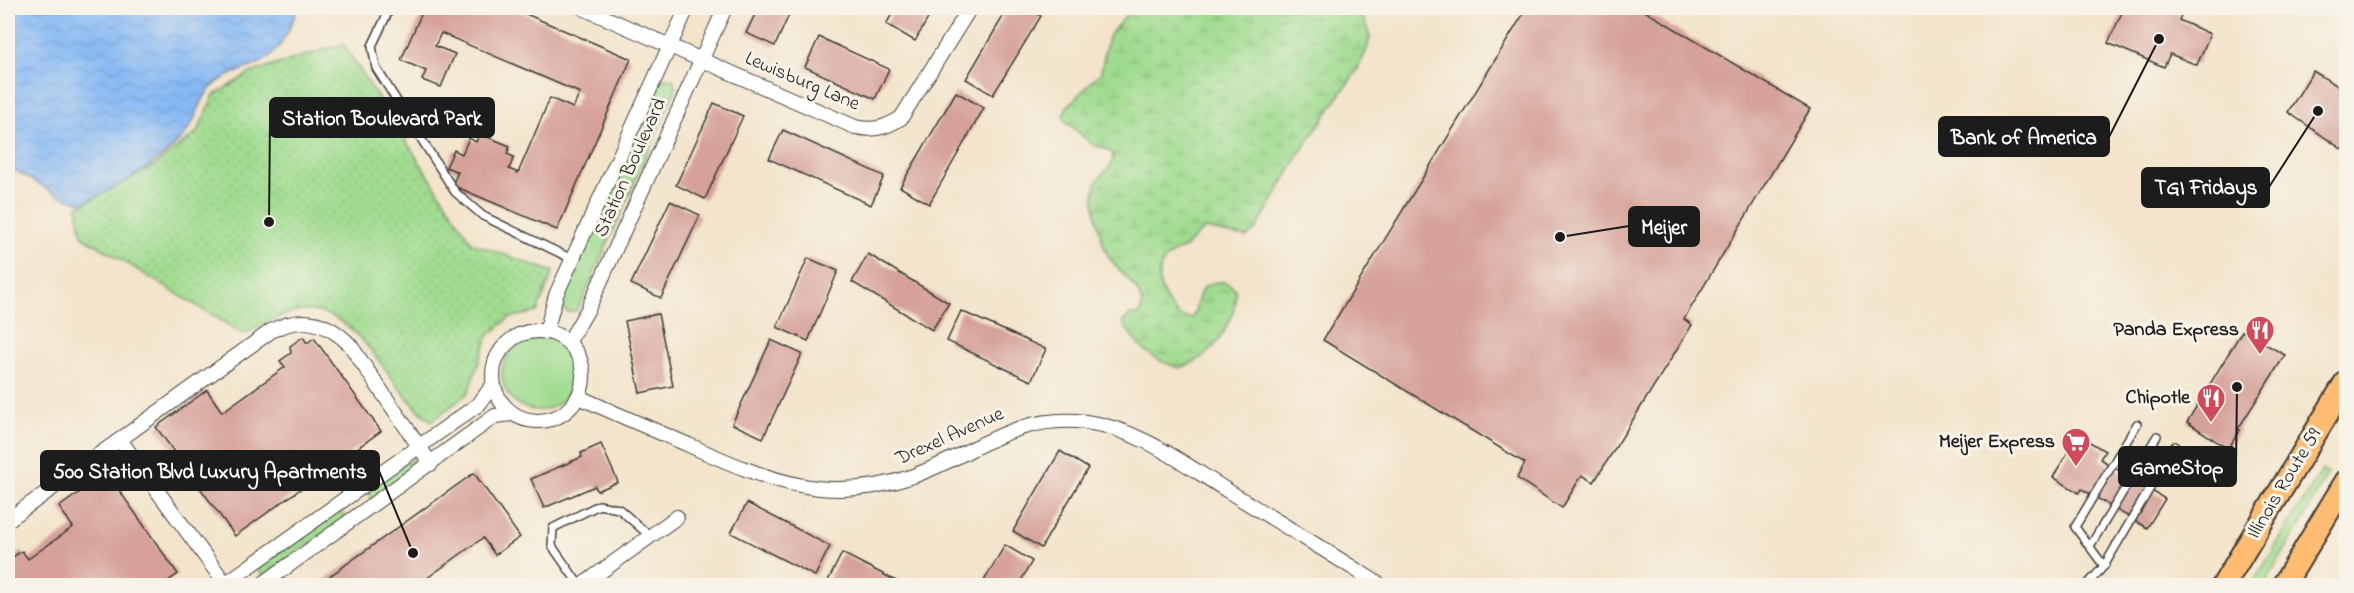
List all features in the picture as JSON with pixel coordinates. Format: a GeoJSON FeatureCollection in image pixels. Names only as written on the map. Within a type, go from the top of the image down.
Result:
{"type":"FeatureCollection","features":[{"type":"Feature","properties":{"kind":"main road","name":"Illinois Route 59"},"geometry":{"type":"LineString","coordinates":[[2223,585],[2346,382]]}},
{"type":"Feature","properties":{"kind":"main road"},"geometry":{"type":"LineString","coordinates":[[2283,585],[2346,482]]}},
{"type":"Feature","properties":{"kind":"street","name":"Lewisburg Lane"},"geometry":{"type":"LineString","coordinates":[[583,8],[855,127],[872,131],[887,127],[901,118],[970,8]]}},
{"type":"Feature","properties":{"kind":"street","name":"Station Boulevard"},"geometry":{"type":"LineString","coordinates":[[546,332],[556,295],[687,8]]}},
{"type":"Feature","properties":{"kind":"street","name":"Station Boulevard"},"geometry":{"type":"LineString","coordinates":[[568,343],[588,309],[725,8]]}},
{"type":"Feature","properties":{"kind":"street"},"geometry":{"type":"LineString","coordinates":[[8,520],[271,331],[290,323],[310,321],[339,333],[350,345],[431,464]]}},
{"type":"Feature","properties":{"kind":"street"},"geometry":{"type":"LineString","coordinates":[[260,585],[498,415],[512,414],[537,422],[549,420],[566,412],[579,397],[583,383],[583,368],[578,354],[568,343],[546,332],[531,331],[506,344],[497,356],[493,370],[493,385],[497,396],[512,414]]}},
{"type":"Feature","properties":{"kind":"street"},"geometry":{"type":"LineString","coordinates":[[120,440],[225,585],[479,404],[493,385]]}},
{"type":"Feature","properties":{"kind":"street","name":"Drexel Avenue"},"geometry":{"type":"LineString","coordinates":[[579,397],[741,469],[786,484],[819,490],[861,489],[888,484],[936,467],[1009,430],[1047,420],[1107,426],[1166,453],[1382,585]]}},
{"type":"Feature","properties":{"kind":"street"},"geometry":{"type":"LineString","coordinates":[[347,496],[359,514]]}},
{"type":"Feature","properties":{"kind":"street"},"geometry":{"type":"LineString","coordinates":[[581,585],[676,517]]}},
{"type":"Feature","properties":{"kind":"lane"},"geometry":{"type":"LineString","coordinates":[[390,8],[372,46],[376,68],[455,192],[483,216],[572,259]]}},
{"type":"Feature","properties":{"kind":"lane"},"geometry":{"type":"LineString","coordinates":[[2104,566],[2075,527],[2137,424]]}},
{"type":"Feature","properties":{"kind":"lane"},"geometry":{"type":"LineString","coordinates":[[2090,546],[2157,436]]}},
{"type":"Feature","properties":{"kind":"lane"},"geometry":{"type":"LineString","coordinates":[[2086,585],[2104,566],[2175,446]]}},
{"type":"Feature","properties":{"kind":"lane"},"geometry":{"type":"LineString","coordinates":[[581,585],[552,546],[553,528],[599,505],[619,509],[650,536]]}},
{"type":"Feature","properties":{"kind":"green space"},"geometry":{"type":"Polygon","coordinates":[[[1132,8],[1356,8],[1365,22],[1370,37],[1357,70],[1303,148],[1255,231],[1246,237],[1205,229],[1184,248],[1165,259],[1159,278],[1162,291],[1174,310],[1185,318],[1192,318],[1199,296],[1210,284],[1223,282],[1235,289],[1236,297],[1232,314],[1218,341],[1201,358],[1181,368],[1163,362],[1147,352],[1133,338],[1123,322],[1130,315],[1139,315],[1142,306],[1136,289],[1115,265],[1105,249],[1094,199],[1096,184],[1111,164],[1113,154],[1091,143],[1066,123],[1063,116],[1067,107],[1101,72],[1108,37],[1132,8]]]}},
{"type":"Feature","properties":{"kind":"green space"},"geometry":{"type":"Polygon","coordinates":[[[343,44],[472,243],[553,272],[537,312],[509,318],[488,336],[468,393],[432,421],[400,389],[355,333],[337,319],[317,312],[294,312],[275,318],[243,334],[82,236],[77,207],[154,166],[197,132],[214,95],[250,73],[343,44]]]}},
{"type":"Feature","properties":{"kind":"green space"},"geometry":{"type":"Polygon","coordinates":[[[664,78],[673,79],[676,89],[582,301],[576,311],[567,312],[561,306],[562,300],[659,82],[664,78]]]}},
{"type":"Feature","properties":{"kind":"green space"},"geometry":{"type":"Polygon","coordinates":[[[538,338],[558,344],[568,354],[574,374],[568,394],[558,404],[538,410],[518,404],[508,394],[502,374],[508,354],[518,344],[538,338]]]}},
{"type":"Feature","properties":{"kind":"green space"},"geometry":{"type":"Polygon","coordinates":[[[417,456],[420,465],[373,499],[365,490],[417,456]]]}},
{"type":"Feature","properties":{"kind":"green space"},"geometry":{"type":"Polygon","coordinates":[[[2322,470],[2327,474],[2301,524],[2264,585],[2252,585],[2322,470]]]}},
{"type":"Feature","properties":{"kind":"green space"},"geometry":{"type":"Polygon","coordinates":[[[340,509],[346,518],[263,576],[257,568],[340,509]]]}},
{"type":"Feature","properties":{"kind":"water"},"geometry":{"type":"Polygon","coordinates":[[[8,8],[298,8],[284,39],[274,53],[260,63],[216,83],[204,98],[191,126],[167,153],[124,182],[82,203],[58,195],[8,166],[8,8]]]}},
{"type":"Feature","properties":{"kind":"building"},"geometry":{"type":"Polygon","coordinates":[[[424,8],[512,8],[631,59],[557,230],[452,185],[458,172],[446,167],[454,150],[462,154],[469,138],[476,142],[480,134],[510,146],[507,154],[514,157],[509,169],[518,173],[550,98],[573,108],[580,93],[441,33],[435,46],[455,54],[441,87],[422,80],[426,71],[401,60],[424,8]]]}},
{"type":"Feature","properties":{"kind":"building"},"geometry":{"type":"Polygon","coordinates":[[[758,8],[792,8],[775,46],[746,33],[758,8]]]}},
{"type":"Feature","properties":{"kind":"building"},"geometry":{"type":"Polygon","coordinates":[[[896,8],[934,8],[915,41],[886,24],[896,8]]]}},
{"type":"Feature","properties":{"kind":"building"},"geometry":{"type":"Polygon","coordinates":[[[1008,8],[1027,8],[1041,16],[993,95],[966,79],[1008,8]]]}},
{"type":"Feature","properties":{"kind":"building"},"geometry":{"type":"Polygon","coordinates":[[[1527,8],[1640,8],[1810,109],[1684,319],[1692,325],[1594,482],[1582,475],[1562,508],[1517,478],[1525,463],[1323,340],[1527,8]]]}},
{"type":"Feature","properties":{"kind":"building"},"geometry":{"type":"Polygon","coordinates":[[[2124,8],[2163,8],[2181,15],[2179,20],[2210,34],[2197,65],[2170,54],[2164,67],[2108,43],[2124,8]]]}},
{"type":"Feature","properties":{"kind":"building"},"geometry":{"type":"Polygon","coordinates":[[[819,37],[889,69],[875,99],[805,67],[819,37]]]}},
{"type":"Feature","properties":{"kind":"building"},"geometry":{"type":"Polygon","coordinates":[[[2313,71],[2346,91],[2346,152],[2288,112],[2313,71]]]}},
{"type":"Feature","properties":{"kind":"building"},"geometry":{"type":"Polygon","coordinates":[[[956,92],[984,108],[929,204],[900,187],[956,92]]]}},
{"type":"Feature","properties":{"kind":"building"},"geometry":{"type":"Polygon","coordinates":[[[714,103],[743,116],[705,199],[676,185],[714,103]]]}},
{"type":"Feature","properties":{"kind":"building"},"geometry":{"type":"Polygon","coordinates":[[[783,130],[884,176],[871,205],[769,159],[783,130]]]}},
{"type":"Feature","properties":{"kind":"building"},"geometry":{"type":"Polygon","coordinates":[[[670,201],[700,215],[661,298],[631,284],[670,201]]]}},
{"type":"Feature","properties":{"kind":"building"},"geometry":{"type":"Polygon","coordinates":[[[868,254],[949,303],[932,330],[852,282],[868,254]]]}},
{"type":"Feature","properties":{"kind":"building"},"geometry":{"type":"Polygon","coordinates":[[[808,258],[838,271],[808,341],[777,327],[808,258]]]}},
{"type":"Feature","properties":{"kind":"building"},"geometry":{"type":"Polygon","coordinates":[[[961,311],[1046,349],[1031,381],[947,341],[961,311]]]}},
{"type":"Feature","properties":{"kind":"building"},"geometry":{"type":"Polygon","coordinates":[[[658,314],[673,386],[640,393],[625,321],[658,314]]]}},
{"type":"Feature","properties":{"kind":"building"},"geometry":{"type":"Polygon","coordinates":[[[2242,331],[2285,355],[2238,429],[2240,430],[2228,449],[2187,422],[2242,331]]]}},
{"type":"Feature","properties":{"kind":"building"},"geometry":{"type":"Polygon","coordinates":[[[303,337],[307,343],[314,338],[381,431],[235,536],[156,427],[207,390],[222,412],[285,367],[280,361],[291,353],[290,346],[303,337]]]}},
{"type":"Feature","properties":{"kind":"building"},"geometry":{"type":"Polygon","coordinates":[[[771,340],[802,354],[763,438],[732,424],[771,340]]]}},
{"type":"Feature","properties":{"kind":"building"},"geometry":{"type":"Polygon","coordinates":[[[2078,435],[2105,451],[2100,459],[2165,499],[2147,528],[2082,489],[2079,493],[2053,477],[2078,435]]]}},
{"type":"Feature","properties":{"kind":"building"},"geometry":{"type":"Polygon","coordinates":[[[601,444],[618,482],[597,491],[595,486],[544,508],[531,479],[582,457],[581,453],[601,444]]]}},
{"type":"Feature","properties":{"kind":"building"},"geometry":{"type":"Polygon","coordinates":[[[1060,451],[1088,468],[1041,548],[1013,531],[1060,451]]]}},
{"type":"Feature","properties":{"kind":"building"},"geometry":{"type":"Polygon","coordinates":[[[107,473],[178,574],[161,586],[8,586],[8,571],[13,567],[8,560],[22,551],[28,559],[73,527],[59,507],[107,473]]]}},
{"type":"Feature","properties":{"kind":"building"},"geometry":{"type":"Polygon","coordinates":[[[474,473],[520,537],[495,555],[483,538],[416,586],[316,586],[474,473]]]}},
{"type":"Feature","properties":{"kind":"building"},"geometry":{"type":"Polygon","coordinates":[[[747,503],[830,546],[815,576],[731,533],[747,503]]]}},
{"type":"Feature","properties":{"kind":"building"},"geometry":{"type":"Polygon","coordinates":[[[1005,545],[1032,561],[1018,586],[981,586],[1005,545]]]}},
{"type":"Feature","properties":{"kind":"building"},"geometry":{"type":"Polygon","coordinates":[[[842,553],[906,586],[832,586],[827,583],[842,553]]]}},
{"type":"Feature","properties":{"kind":"place","name":"Bank of America"},"geometry":{"type":"Point","coordinates":[2159,39]}},
{"type":"Feature","properties":{"kind":"place","name":"TGI Fridays"},"geometry":{"type":"Point","coordinates":[2318,111]}},
{"type":"Feature","properties":{"kind":"place","name":"Station Boulevard Park"},"geometry":{"type":"Point","coordinates":[269,222]}},
{"type":"Feature","properties":{"kind":"place","name":"Meijer"},"geometry":{"type":"Point","coordinates":[1560,237]}},
{"type":"Feature","properties":{"kind":"place","name":"Panda Express"},"geometry":{"type":"Point","coordinates":[2260,356]}},
{"type":"Feature","properties":{"kind":"place","name":"GameStop"},"geometry":{"type":"Point","coordinates":[2237,387]}},
{"type":"Feature","properties":{"kind":"place","name":"Chipotle"},"geometry":{"type":"Point","coordinates":[2211,424]}},
{"type":"Feature","properties":{"kind":"place","name":"Meijer Express"},"geometry":{"type":"Point","coordinates":[2076,468]}},
{"type":"Feature","properties":{"kind":"place","name":"500 Station Blvd Luxury Apartments"},"geometry":{"type":"Point","coordinates":[413,553]}}]}
